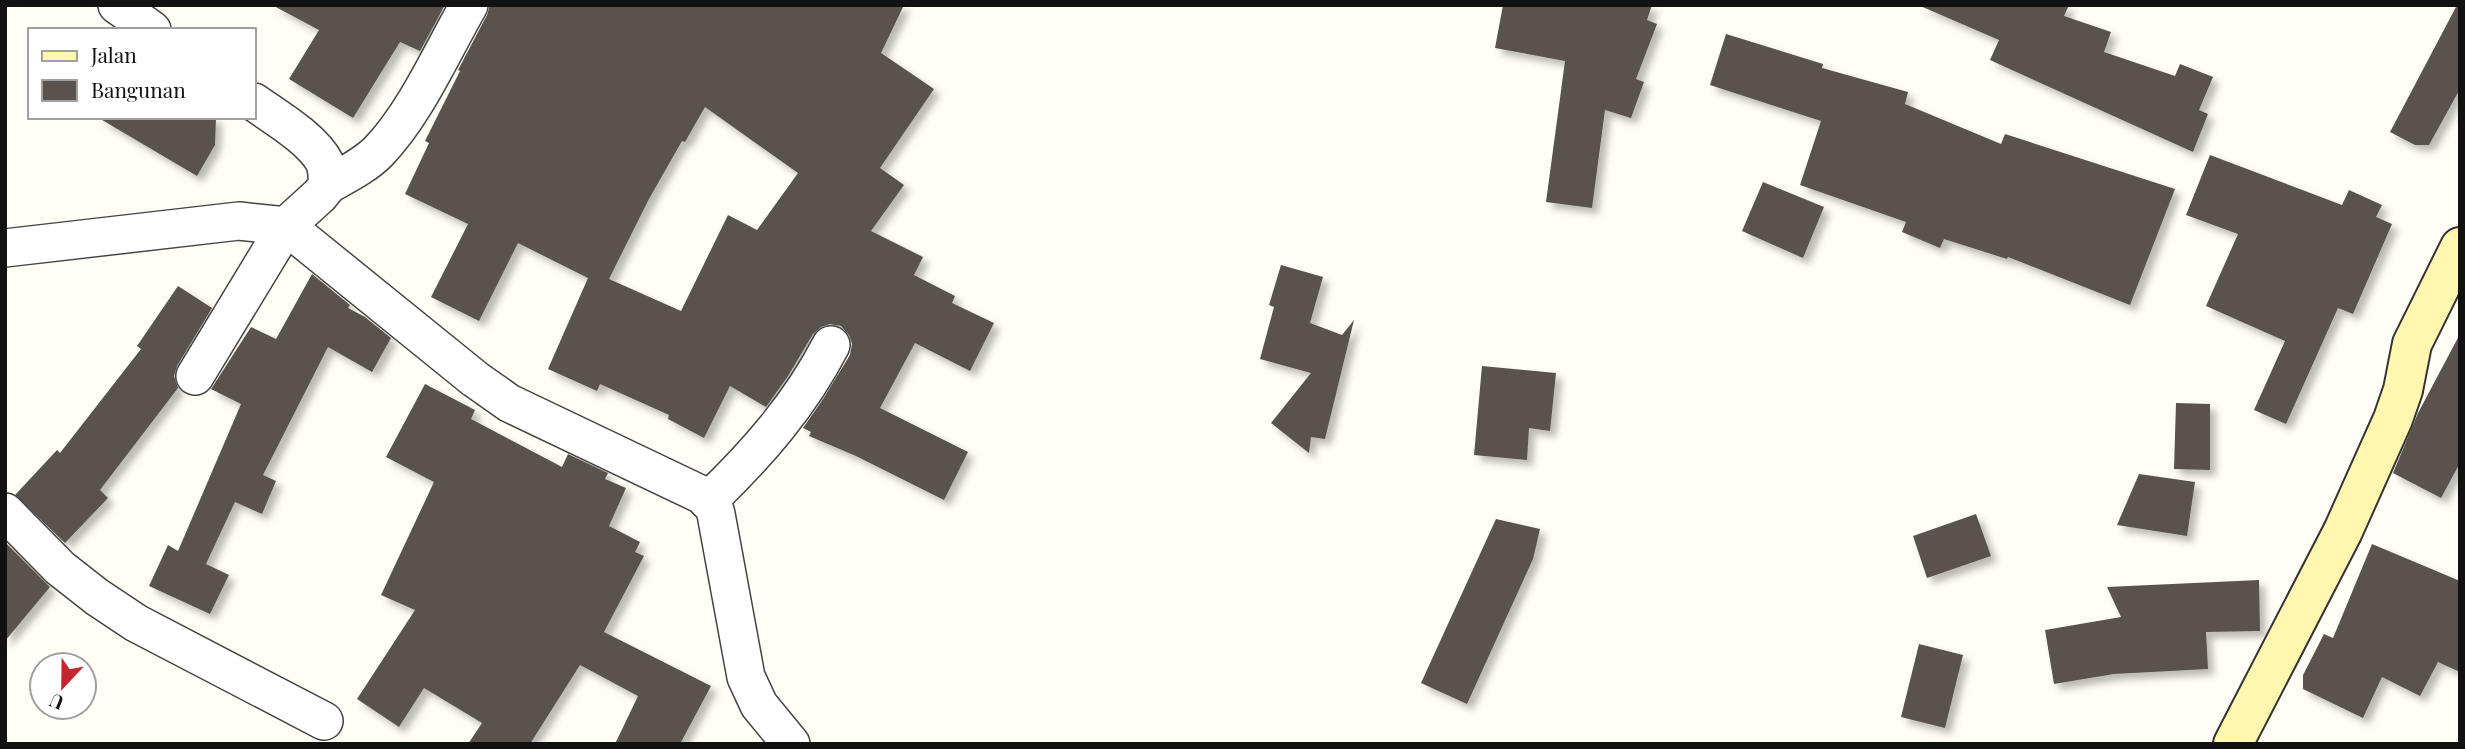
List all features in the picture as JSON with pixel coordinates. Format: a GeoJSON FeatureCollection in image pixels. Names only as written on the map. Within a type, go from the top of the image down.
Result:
{"type":"FeatureCollection","features":[{"type":"Feature","properties":{"kind":"street"},"geometry":{"type":"LineString","coordinates":[[117,5],[149,28]]}},
{"type":"Feature","properties":{"kind":"street"},"geometry":{"type":"LineString","coordinates":[[195,376],[286,226],[328,185],[358,168],[391,137],[406,116],[469,5]]}},
{"type":"Feature","properties":{"kind":"street"},"geometry":{"type":"LineString","coordinates":[[256,103],[313,148],[324,163],[328,185]]}},
{"type":"Feature","properties":{"kind":"street"},"geometry":{"type":"LineString","coordinates":[[5,248],[239,221],[286,226],[475,379],[509,403],[702,495],[708,501],[716,514],[746,677],[759,705],[791,744]]}},
{"type":"Feature","properties":{"kind":"street"},"geometry":{"type":"LineString","coordinates":[[2232,744],[2343,531],[2393,419],[2403,390],[2412,344],[2460,247]]}},
{"type":"Feature","properties":{"kind":"street"},"geometry":{"type":"LineString","coordinates":[[708,501],[748,463],[786,415],[812,380],[831,345]]}},
{"type":"Feature","properties":{"kind":"street"},"geometry":{"type":"LineString","coordinates":[[5,512],[61,568],[136,623],[324,721]]}},
{"type":"Feature","properties":{"kind":"building"},"geometry":{"type":"Polygon","coordinates":[[[272,5],[445,5],[420,51],[400,42],[353,118],[289,79],[319,30],[272,5]]]}},
{"type":"Feature","properties":{"kind":"building"},"geometry":{"type":"Polygon","coordinates":[[[490,5],[904,5],[881,53],[934,89],[880,168],[904,185],[871,231],[923,257],[914,275],[955,296],[952,303],[994,323],[970,371],[915,343],[880,408],[968,452],[944,500],[809,436],[811,432],[803,428],[850,355],[852,344],[849,335],[841,326],[830,324],[813,334],[766,407],[730,386],[704,438],[668,419],[669,415],[600,384],[597,391],[548,369],[588,278],[518,243],[479,321],[431,297],[468,224],[405,194],[429,143],[425,141],[490,5]],[[705,107],[649,199],[609,279],[681,311],[728,215],[757,230],[798,173],[705,107]]]}},
{"type":"Feature","properties":{"kind":"building"},"geometry":{"type":"Polygon","coordinates":[[[1503,5],[1652,5],[1647,20],[1657,24],[1636,79],[1644,82],[1631,118],[1605,110],[1592,208],[1546,202],[1565,61],[1495,48],[1503,5]]]}},
{"type":"Feature","properties":{"kind":"building"},"geometry":{"type":"Polygon","coordinates":[[[1918,5],[2069,5],[2064,16],[2111,32],[2104,52],[2175,76],[2180,64],[2213,77],[2199,110],[2208,114],[2193,152],[1990,60],[1999,40],[1918,5]]]}},
{"type":"Feature","properties":{"kind":"building"},"geometry":{"type":"Polygon","coordinates":[[[2457,5],[2460,5],[2460,89],[2429,145],[2415,145],[2390,132],[2457,5]]]}},
{"type":"Feature","properties":{"kind":"building"},"geometry":{"type":"Polygon","coordinates":[[[1726,34],[1823,64],[1822,68],[1908,92],[1905,104],[2001,144],[2005,134],[2175,189],[2130,305],[2008,257],[2007,259],[1944,239],[1940,248],[1902,232],[1906,222],[1800,185],[1821,121],[1710,85],[1726,34]]]}},
{"type":"Feature","properties":{"kind":"building"},"geometry":{"type":"Polygon","coordinates":[[[100,119],[216,119],[215,145],[197,176],[100,119]]]}},
{"type":"Feature","properties":{"kind":"building"},"geometry":{"type":"Polygon","coordinates":[[[2210,155],[2342,205],[2349,190],[2382,205],[2376,217],[2392,224],[2353,314],[2338,308],[2286,424],[2254,410],[2285,341],[2206,306],[2238,234],[2186,215],[2210,155]]]}},
{"type":"Feature","properties":{"kind":"building"},"geometry":{"type":"Polygon","coordinates":[[[1763,182],[1824,207],[1803,258],[1742,231],[1763,182]]]}},
{"type":"Feature","properties":{"kind":"building"},"geometry":{"type":"Polygon","coordinates":[[[1281,265],[1323,277],[1310,323],[1342,335],[1354,320],[1325,439],[1311,437],[1309,453],[1271,423],[1311,373],[1260,359],[1274,307],[1269,305],[1281,265]]]}},
{"type":"Feature","properties":{"kind":"building"},"geometry":{"type":"Polygon","coordinates":[[[312,274],[350,305],[348,308],[365,317],[391,338],[372,372],[328,347],[263,475],[276,481],[262,514],[235,502],[206,564],[229,575],[210,614],[149,586],[168,545],[178,551],[241,404],[211,389],[251,327],[276,339],[312,274]]]}},
{"type":"Feature","properties":{"kind":"building"},"geometry":{"type":"Polygon","coordinates":[[[178,286],[212,308],[177,366],[174,376],[178,388],[100,490],[108,498],[65,543],[15,495],[57,450],[60,453],[141,349],[137,346],[178,286]]]}},
{"type":"Feature","properties":{"kind":"building"},"geometry":{"type":"Polygon","coordinates":[[[2460,334],[2460,463],[2441,498],[2393,473],[2418,413],[2460,334]]]}},
{"type":"Feature","properties":{"kind":"building"},"geometry":{"type":"Polygon","coordinates":[[[1482,366],[1556,373],[1550,431],[1529,428],[1527,460],[1474,455],[1482,366]]]}},
{"type":"Feature","properties":{"kind":"building"},"geometry":{"type":"Polygon","coordinates":[[[425,384],[475,410],[471,419],[562,467],[568,454],[608,473],[605,479],[626,488],[609,526],[640,542],[635,552],[644,556],[604,632],[711,686],[680,744],[615,744],[638,696],[580,665],[530,744],[468,744],[482,723],[424,688],[399,727],[357,699],[415,610],[381,595],[434,482],[386,457],[425,384]]]}},
{"type":"Feature","properties":{"kind":"building"},"geometry":{"type":"Polygon","coordinates":[[[2176,403],[2210,404],[2210,470],[2174,469],[2176,403]]]}},
{"type":"Feature","properties":{"kind":"building"},"geometry":{"type":"Polygon","coordinates":[[[2139,474],[2195,482],[2187,536],[2117,525],[2139,474]]]}},
{"type":"Feature","properties":{"kind":"building"},"geometry":{"type":"Polygon","coordinates":[[[1976,514],[1991,556],[1927,578],[1913,536],[1976,514]]]}},
{"type":"Feature","properties":{"kind":"building"},"geometry":{"type":"Polygon","coordinates":[[[1496,519],[1540,529],[1533,559],[1467,704],[1421,683],[1496,519]]]}},
{"type":"Feature","properties":{"kind":"building"},"geometry":{"type":"Polygon","coordinates":[[[5,542],[50,587],[5,641],[5,542]]]}},
{"type":"Feature","properties":{"kind":"building"},"geometry":{"type":"Polygon","coordinates":[[[2372,544],[2460,581],[2460,672],[2438,662],[2420,696],[2382,677],[2363,718],[2303,689],[2303,675],[2324,634],[2333,638],[2372,544]]]}},
{"type":"Feature","properties":{"kind":"building"},"geometry":{"type":"Polygon","coordinates":[[[2259,580],[2260,631],[2206,632],[2208,669],[2114,674],[2054,684],[2045,630],[2121,617],[2107,587],[2259,580]]]}},
{"type":"Feature","properties":{"kind":"building"},"geometry":{"type":"Polygon","coordinates":[[[1919,644],[1963,655],[1945,728],[1901,717],[1919,644]]]}}]}
